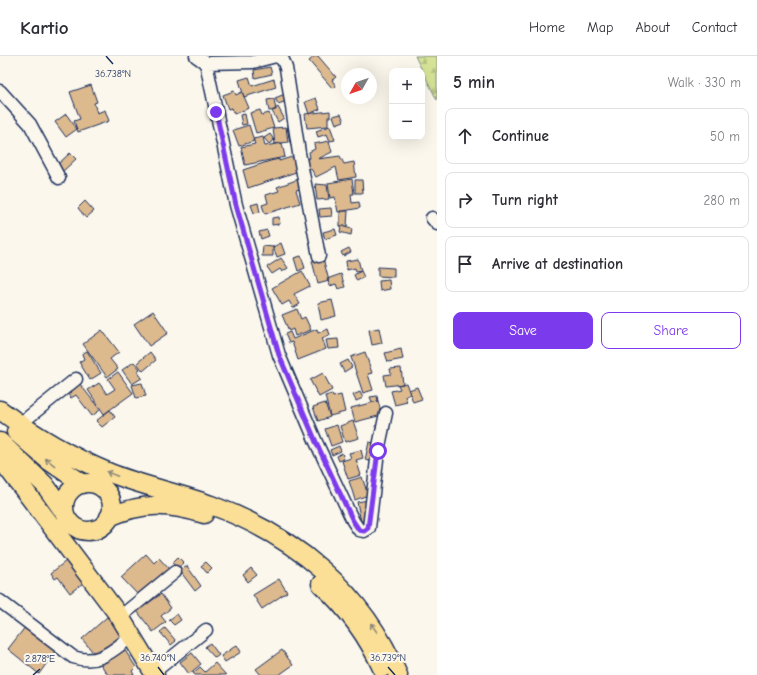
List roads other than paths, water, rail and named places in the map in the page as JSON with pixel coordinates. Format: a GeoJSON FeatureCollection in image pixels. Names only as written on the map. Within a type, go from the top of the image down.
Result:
{"type":"FeatureCollection","features":[{"type":"Feature","properties":{"kind":"highway"},"geometry":{"type":"LineString","coordinates":[[0,410],[71,455],[109,473],[210,505],[244,518],[300,551],[343,589],[380,636],[398,675]]}},
{"type":"Feature","properties":{"kind":"highway"},"geometry":{"type":"LineString","coordinates":[[0,418],[48,460],[83,484],[97,486],[104,490],[149,494],[210,505]]}},
{"type":"Feature","properties":{"kind":"highway"},"geometry":{"type":"LineString","coordinates":[[0,442],[46,485],[72,525],[78,529],[93,531],[99,528],[109,517],[125,510],[143,505],[172,507],[202,513],[230,524],[261,541],[302,568],[331,594],[355,622],[376,654],[385,675]]}},
{"type":"Feature","properties":{"kind":"highway"},"geometry":{"type":"LineString","coordinates":[[0,458],[120,617],[154,674]]}},
{"type":"Feature","properties":{"kind":"highway"},"geometry":{"type":"LineString","coordinates":[[64,512],[66,498],[76,487],[83,484]]}},
{"type":"Feature","properties":{"kind":"highway"},"geometry":{"type":"LineString","coordinates":[[104,490],[111,502],[109,517]]}},
{"type":"Feature","properties":{"kind":"highway"},"geometry":{"type":"LineString","coordinates":[[78,529],[79,543],[91,566],[95,582]]}},
{"type":"Feature","properties":{"kind":"street"},"geometry":{"type":"LineString","coordinates":[[196,56],[206,63],[253,62],[277,56],[283,60],[286,68],[299,153],[319,256]]}},
{"type":"Feature","properties":{"kind":"street"},"geometry":{"type":"LineString","coordinates":[[206,63],[236,205],[279,355],[316,442],[353,521],[359,530],[364,531],[368,528],[371,517],[378,451],[386,413]]}},
{"type":"Feature","properties":{"kind":"street"},"geometry":{"type":"LineString","coordinates":[[0,91],[30,124],[59,178]]}},
{"type":"Feature","properties":{"kind":"street"},"geometry":{"type":"LineString","coordinates":[[20,424],[76,379]]}},
{"type":"Feature","properties":{"kind":"street"},"geometry":{"type":"LineString","coordinates":[[120,617],[175,572]]}},
{"type":"Feature","properties":{"kind":"street"},"geometry":{"type":"LineString","coordinates":[[0,601],[73,657],[82,660],[101,658],[132,636]]}},
{"type":"Feature","properties":{"kind":"street"},"geometry":{"type":"LineString","coordinates":[[154,674],[206,630]]}}]}
